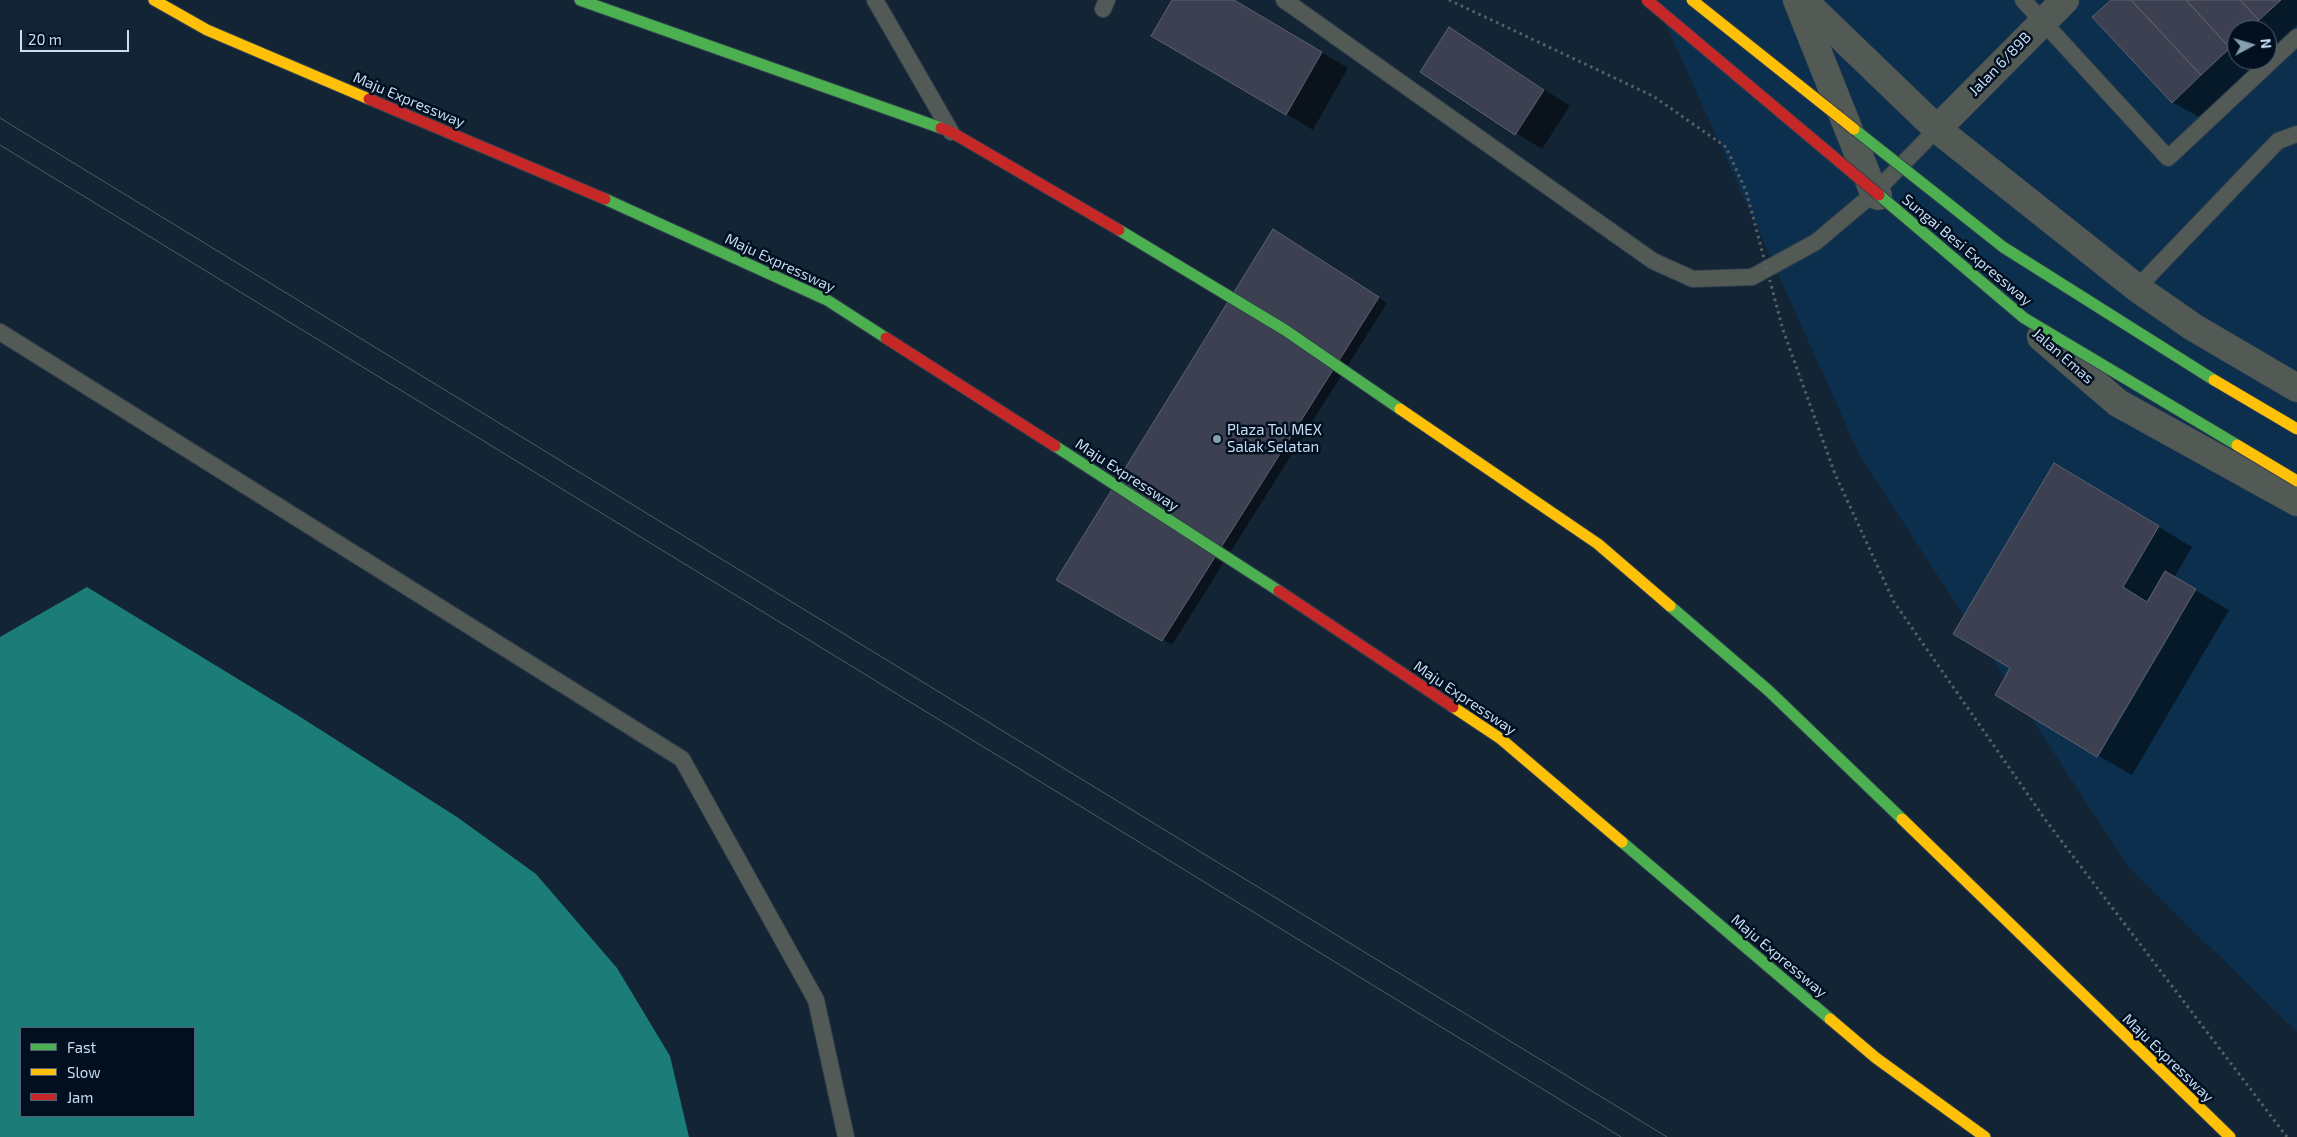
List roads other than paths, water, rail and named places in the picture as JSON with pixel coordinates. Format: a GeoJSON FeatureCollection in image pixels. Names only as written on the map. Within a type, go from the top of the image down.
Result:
{"type":"FeatureCollection","features":[{"type":"Feature","properties":{"kind":"highway","name":"Maju Expressway"},"geometry":{"type":"LineString","coordinates":[[154,0],[207,30],[622,206],[827,300],[1186,530],[1501,739],[1876,1058],[1985,1137]]}},
{"type":"Feature","properties":{"kind":"highway","name":"Maju Expressway"},"geometry":{"type":"LineString","coordinates":[[580,0],[952,132],[1218,288],[1285,330],[1598,544],[1769,691],[2230,1137]]}},
{"type":"Feature","properties":{"kind":"highway","name":"Sungai Besi Expressway"},"geometry":{"type":"LineString","coordinates":[[1647,0],[2024,318],[2297,480]]}},
{"type":"Feature","properties":{"kind":"highway","name":"Sungai Besi Expressway"},"geometry":{"type":"LineString","coordinates":[[1692,0],[2003,247],[2188,365],[2297,429]]}},
{"type":"Feature","properties":{"kind":"street","name":"Jalan Emas"},"geometry":{"type":"LineString","coordinates":[[1796,0],[1874,193],[2118,403],[2297,502]]}},
{"type":"Feature","properties":{"kind":"street"},"geometry":{"type":"LineString","coordinates":[[1803,0],[1937,128],[2136,288],[2193,327],[2297,388]]}},
{"type":"Feature","properties":{"kind":"street","name":"Jalan 6/89B"},"geometry":{"type":"LineString","coordinates":[[1937,128],[2042,20],[2064,0]]}},
{"type":"Feature","properties":{"kind":"lane"},"geometry":{"type":"LineString","coordinates":[[875,0],[952,132]]}},
{"type":"Feature","properties":{"kind":"lane"},"geometry":{"type":"LineString","coordinates":[[1284,0],[1652,261],[1693,280],[1752,277],[1816,242],[1874,193],[1937,128]]}},
{"type":"Feature","properties":{"kind":"lane"},"geometry":{"type":"LineString","coordinates":[[2023,0],[2168,158],[2297,37]]}},
{"type":"Feature","properties":{"kind":"lane"},"geometry":{"type":"LineString","coordinates":[[2136,288],[2278,141],[2297,134]]}},
{"type":"Feature","properties":{"kind":"lane"},"geometry":{"type":"LineString","coordinates":[[0,332],[682,759],[816,1000],[846,1137]]}},
{"type":"Feature","properties":{"kind":"tram line"},"geometry":{"type":"LineString","coordinates":[[0,118],[1667,1137]]}},
{"type":"Feature","properties":{"kind":"tram line"},"geometry":{"type":"LineString","coordinates":[[0,145],[1621,1137]]}},
{"type":"Feature","properties":{"kind":"place","name":"Plaza Tol MEX Salak Selatan"},"geometry":{"type":"Point","coordinates":[1217,439]}}]}
